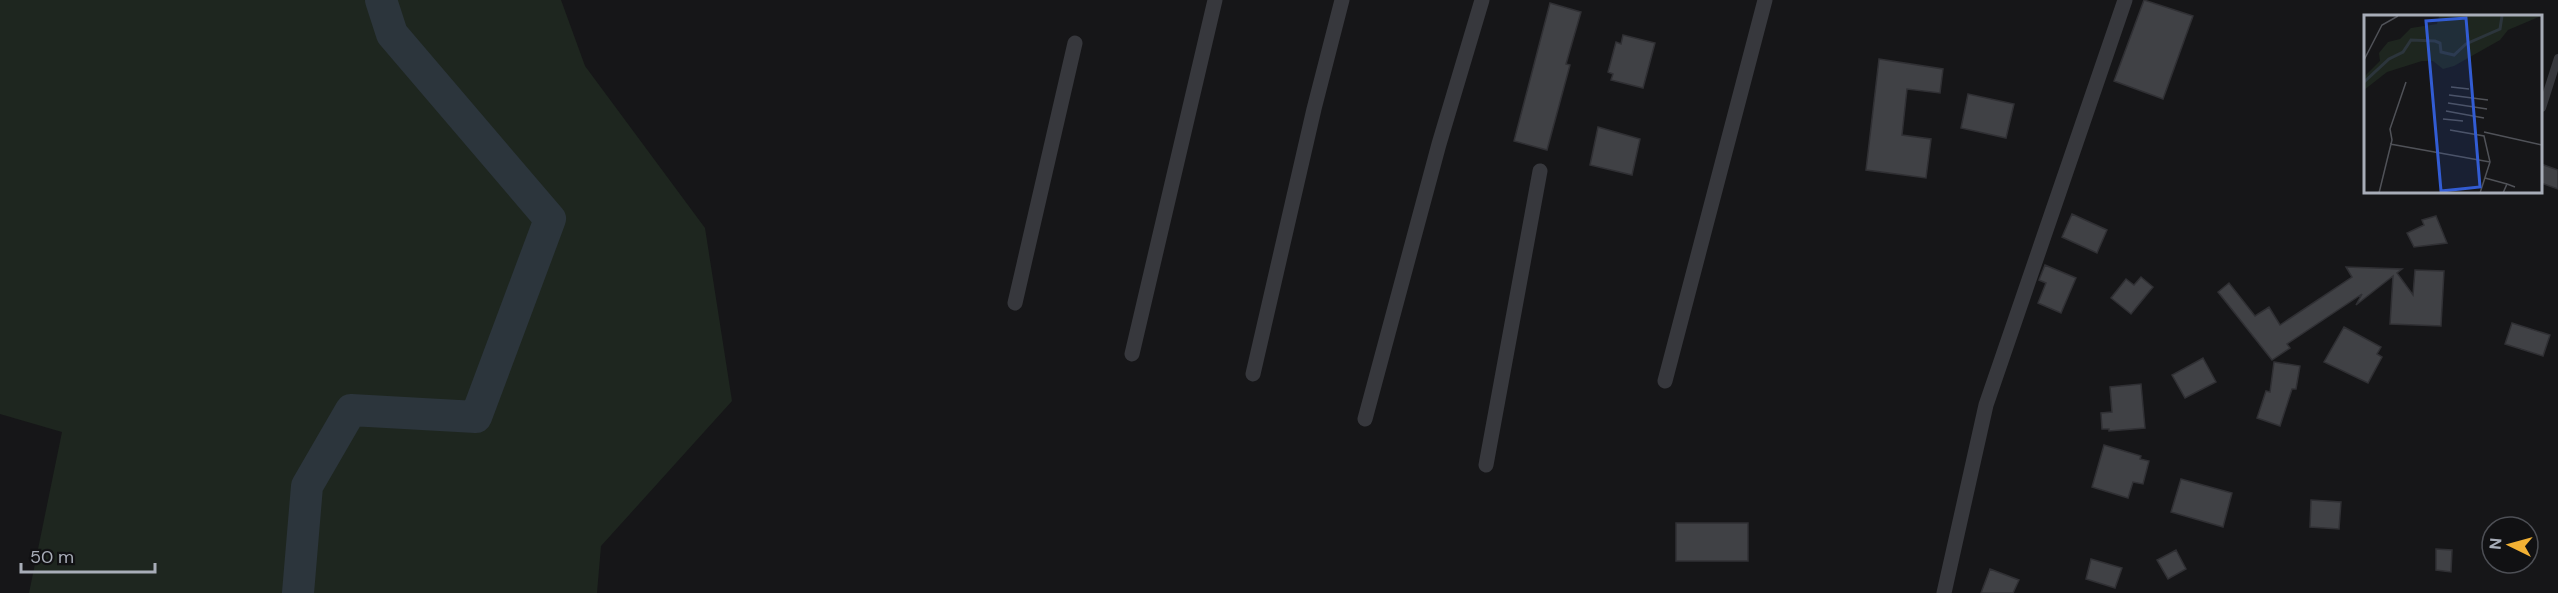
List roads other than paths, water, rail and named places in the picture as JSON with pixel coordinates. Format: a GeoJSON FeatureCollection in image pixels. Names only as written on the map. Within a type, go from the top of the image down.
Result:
{"type":"FeatureCollection","features":[{"type":"Feature","properties":{"kind":"street"},"geometry":{"type":"LineString","coordinates":[[1132,354],[1215,0]]}},
{"type":"Feature","properties":{"kind":"street"},"geometry":{"type":"LineString","coordinates":[[1253,374],[1314,109],[1342,0]]}},
{"type":"Feature","properties":{"kind":"street"},"geometry":{"type":"LineString","coordinates":[[1365,419],[1439,144],[1482,0]]}},
{"type":"Feature","properties":{"kind":"street"},"geometry":{"type":"LineString","coordinates":[[1665,381],[1765,0]]}},
{"type":"Feature","properties":{"kind":"street"},"geometry":{"type":"LineString","coordinates":[[1944,593],[1986,405],[2126,0]]}},
{"type":"Feature","properties":{"kind":"street"},"geometry":{"type":"LineString","coordinates":[[1015,303],[1075,44]]}},
{"type":"Feature","properties":{"kind":"street"},"geometry":{"type":"LineString","coordinates":[[1486,465],[1540,171]]}},
{"type":"Feature","properties":{"kind":"lane"},"geometry":{"type":"LineString","coordinates":[[2543,102],[2558,58]]}},
{"type":"Feature","properties":{"kind":"waterway"},"geometry":{"type":"LineString","coordinates":[[298,593],[307,486],[351,410],[476,417],[550,219],[392,34],[381,0]]}}]}
